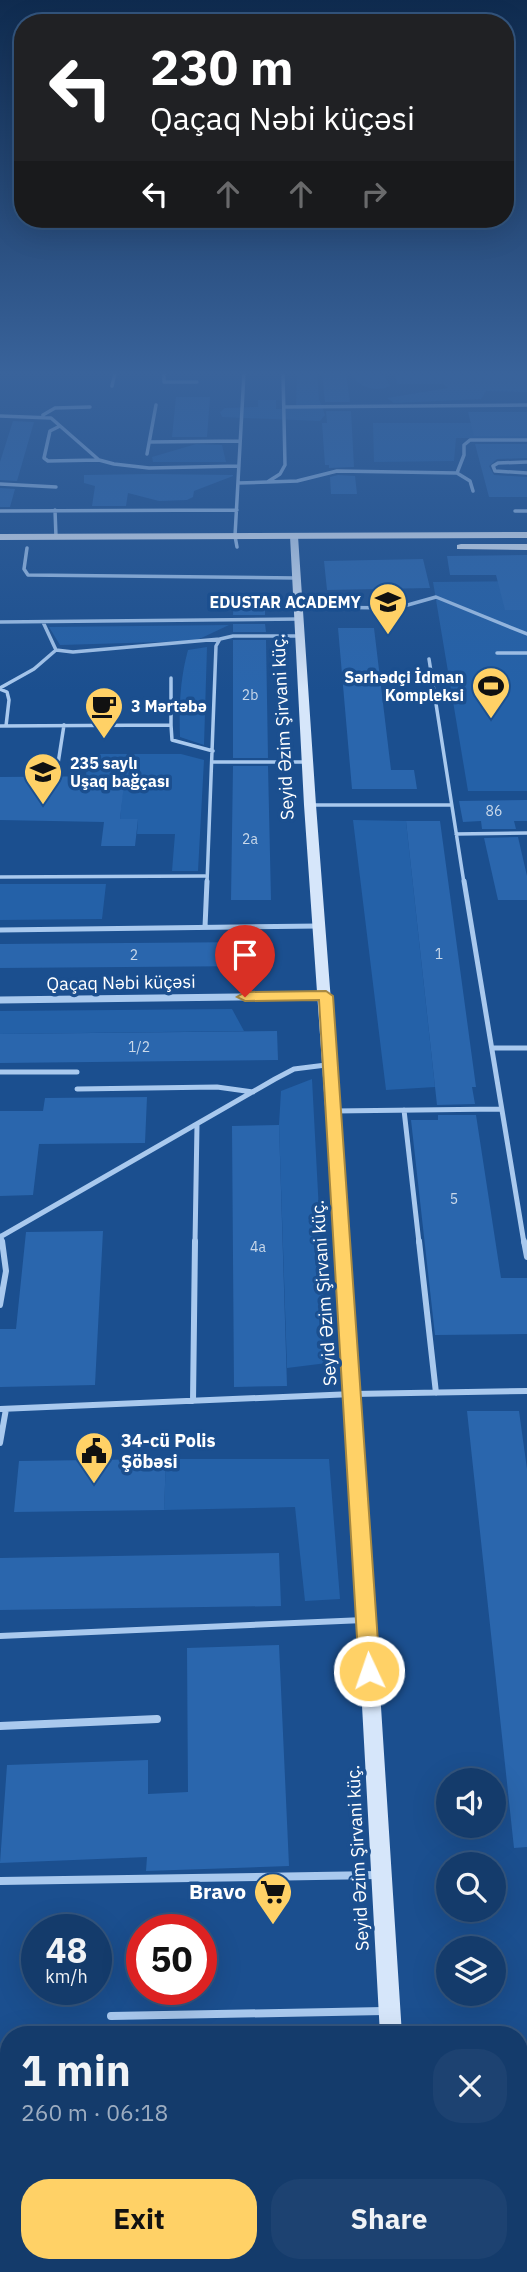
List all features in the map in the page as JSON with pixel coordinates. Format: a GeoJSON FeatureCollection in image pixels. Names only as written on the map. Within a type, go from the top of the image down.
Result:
{"type":"FeatureCollection","features":[{"type":"Feature","properties":{"kind":"main road"},"geometry":{"type":"LineString","coordinates":[[294,542],[527,535]]}},
{"type":"Feature","properties":{"kind":"main road"},"geometry":{"type":"LineString","coordinates":[[0,537],[527,547]]}},
{"type":"Feature","properties":{"kind":"main road"},"geometry":{"type":"LineString","coordinates":[[0,548],[236,542]]}},
{"type":"Feature","properties":{"kind":"main road","name":"Seyid Əzim Şirvani küç."},"geometry":{"type":"LineString","coordinates":[[294,542],[310,805],[354,1394],[390,2026]]}},
{"type":"Feature","properties":{"kind":"street","name":"Qaçaq Nəbi küçəsi"},"geometry":{"type":"LineString","coordinates":[[0,1000],[326,996]]}},
{"type":"Feature","properties":{"kind":"lane"},"geometry":{"type":"LineString","coordinates":[[236,542],[238,479]]}},
{"type":"Feature","properties":{"kind":"lane"},"geometry":{"type":"LineString","coordinates":[[268,482],[272,479]]}},
{"type":"Feature","properties":{"kind":"lane"},"geometry":{"type":"LineString","coordinates":[[238,483],[305,479]]}},
{"type":"Feature","properties":{"kind":"lane"},"geometry":{"type":"LineString","coordinates":[[467,479],[473,491]]}},
{"type":"Feature","properties":{"kind":"lane"},"geometry":{"type":"LineString","coordinates":[[0,484],[56,487]]}},
{"type":"Feature","properties":{"kind":"lane"},"geometry":{"type":"LineString","coordinates":[[0,510],[237,510]]}},
{"type":"Feature","properties":{"kind":"lane"},"geometry":{"type":"LineString","coordinates":[[55,510],[56,537]]}},
{"type":"Feature","properties":{"kind":"lane"},"geometry":{"type":"LineString","coordinates":[[515,511],[527,511]]}},
{"type":"Feature","properties":{"kind":"lane"},"geometry":{"type":"LineString","coordinates":[[27,548],[24,569],[28,575],[296,578]]}},
{"type":"Feature","properties":{"kind":"lane"},"geometry":{"type":"LineString","coordinates":[[0,622],[397,608],[436,597],[527,634]]}},
{"type":"Feature","properties":{"kind":"lane"},"geometry":{"type":"LineString","coordinates":[[43,622],[56,650]]}},
{"type":"Feature","properties":{"kind":"lane"},"geometry":{"type":"LineString","coordinates":[[0,688],[34,669],[56,650],[72,652],[233,636],[300,636]]}},
{"type":"Feature","properties":{"kind":"lane"},"geometry":{"type":"LineString","coordinates":[[205,927],[216,646],[220,639]]}},
{"type":"Feature","properties":{"kind":"lane"},"geometry":{"type":"LineString","coordinates":[[497,653],[527,653]]}},
{"type":"Feature","properties":{"kind":"lane"},"geometry":{"type":"LineString","coordinates":[[429,659],[500,1109],[527,1258]]}},
{"type":"Feature","properties":{"kind":"lane"},"geometry":{"type":"LineString","coordinates":[[171,678],[172,740],[213,751]]}},
{"type":"Feature","properties":{"kind":"lane"},"geometry":{"type":"LineString","coordinates":[[0,688],[7,692],[9,700],[3,726],[171,724]]}},
{"type":"Feature","properties":{"kind":"lane"},"geometry":{"type":"LineString","coordinates":[[57,770],[64,725]]}},
{"type":"Feature","properties":{"kind":"lane"},"geometry":{"type":"LineString","coordinates":[[212,762],[307,762]]}},
{"type":"Feature","properties":{"kind":"lane"},"geometry":{"type":"LineString","coordinates":[[310,805],[451,805]]}},
{"type":"Feature","properties":{"kind":"lane"},"geometry":{"type":"LineString","coordinates":[[456,834],[527,834]]}},
{"type":"Feature","properties":{"kind":"lane"},"geometry":{"type":"LineString","coordinates":[[0,877],[205,876]]}},
{"type":"Feature","properties":{"kind":"lane"},"geometry":{"type":"LineString","coordinates":[[0,930],[320,926]]}},
{"type":"Feature","properties":{"kind":"lane"},"geometry":{"type":"LineString","coordinates":[[492,1048],[527,1048]]}},
{"type":"Feature","properties":{"kind":"lane"},"geometry":{"type":"LineString","coordinates":[[0,1305],[6,1271],[1,1237],[294,1069],[329,1065]]}},
{"type":"Feature","properties":{"kind":"lane"},"geometry":{"type":"LineString","coordinates":[[0,1072],[76,1072]]}},
{"type":"Feature","properties":{"kind":"lane"},"geometry":{"type":"LineString","coordinates":[[77,1089],[217,1087],[253,1092]]}},
{"type":"Feature","properties":{"kind":"lane"},"geometry":{"type":"LineString","coordinates":[[334,1111],[500,1109]]}},
{"type":"Feature","properties":{"kind":"lane"},"geometry":{"type":"LineString","coordinates":[[404,1110],[436,1392]]}},
{"type":"Feature","properties":{"kind":"lane"},"geometry":{"type":"LineString","coordinates":[[193,1401],[197,1125]]}},
{"type":"Feature","properties":{"kind":"lane"},"geometry":{"type":"LineString","coordinates":[[0,1443],[3,1409],[354,1394],[527,1391]]}},
{"type":"Feature","properties":{"kind":"lane"},"geometry":{"type":"LineString","coordinates":[[0,1636],[366,1620]]}},
{"type":"Feature","properties":{"kind":"lane"},"geometry":{"type":"LineString","coordinates":[[0,1726],[157,1719]]}},
{"type":"Feature","properties":{"kind":"lane"},"geometry":{"type":"LineString","coordinates":[[0,1881],[382,1875]]}},
{"type":"Feature","properties":{"kind":"lane"},"geometry":{"type":"LineString","coordinates":[[111,2015],[389,2011]]}},
{"type":"Feature","properties":{"kind":"shaded area","name":"Sərhədçi İdman Kompleksi"},"geometry":{"type":"Polygon","coordinates":[[[527,581],[527,791],[468,791],[433,582],[527,581]]]}},
{"type":"Feature","properties":{"kind":"shaded area"},"geometry":{"type":"Polygon","coordinates":[[[229,625],[195,641],[60,645],[49,627],[229,625]]]}},
{"type":"Feature","properties":{"kind":"shaded area"},"geometry":{"type":"Polygon","coordinates":[[[207,647],[204,745],[180,737],[180,704],[188,650],[207,647]]]}},
{"type":"Feature","properties":{"kind":"shaded area"},"geometry":{"type":"Polygon","coordinates":[[[88,754],[181,754],[204,760],[198,871],[172,871],[175,834],[137,834],[138,819],[120,819],[124,776],[86,776],[88,754]]]}},
{"type":"Feature","properties":{"kind":"shaded area"},"geometry":{"type":"Polygon","coordinates":[[[353,820],[406,821],[435,1087],[386,1090],[353,820]]]}},
{"type":"Feature","properties":{"kind":"shaded area"},"geometry":{"type":"Polygon","coordinates":[[[0,884],[106,884],[102,919],[0,920],[0,884]]]}},
{"type":"Feature","properties":{"kind":"shaded area"},"geometry":{"type":"Polygon","coordinates":[[[232,1009],[244,1031],[0,1034],[0,1011],[232,1009]]]}},
{"type":"Feature","properties":{"kind":"shaded area"},"geometry":{"type":"Polygon","coordinates":[[[312,1079],[327,1363],[287,1368],[279,1125],[281,1091],[312,1079]]]}},
{"type":"Feature","properties":{"kind":"shaded area"},"geometry":{"type":"Polygon","coordinates":[[[166,1459],[329,1459],[340,1599],[305,1601],[295,1507],[164,1510],[166,1459]]]}},
{"type":"Feature","properties":{"kind":"building"},"geometry":{"type":"Polygon","coordinates":[[[84,479],[225,479],[194,491],[193,497],[187,500],[159,501],[128,493],[126,506],[92,506],[95,486],[84,483],[84,479]]]}},
{"type":"Feature","properties":{"kind":"building"},"geometry":{"type":"Polygon","coordinates":[[[330,479],[355,479],[357,494],[331,494],[330,479]]]}},
{"type":"Feature","properties":{"kind":"building"},"geometry":{"type":"Polygon","coordinates":[[[484,479],[527,479],[527,497],[489,497],[484,479]]]}},
{"type":"Feature","properties":{"kind":"building"},"geometry":{"type":"Polygon","coordinates":[[[0,488],[15,489],[10,507],[0,507],[0,488]]]}},
{"type":"Feature","properties":{"kind":"building"},"geometry":{"type":"Polygon","coordinates":[[[527,555],[527,610],[505,610],[496,575],[450,575],[447,556],[527,555]]]}},
{"type":"Feature","properties":{"kind":"building"},"geometry":{"type":"Polygon","coordinates":[[[423,559],[430,588],[327,590],[324,561],[423,559]]]}},
{"type":"Feature","properties":{"kind":"building"},"geometry":{"type":"Polygon","coordinates":[[[234,600],[265,600],[265,615],[233,615],[234,600]]]}},
{"type":"Feature","properties":{"kind":"building"},"geometry":{"type":"Polygon","coordinates":[[[233,624],[265,624],[266,632],[233,632],[233,624]]]}},
{"type":"Feature","properties":{"kind":"building"},"geometry":{"type":"Polygon","coordinates":[[[338,628],[374,628],[391,770],[414,770],[417,789],[352,789],[338,628]]]}},
{"type":"Feature","properties":{"kind":"building"},"geometry":{"type":"Polygon","coordinates":[[[233,640],[266,640],[268,758],[233,758],[233,640]]]}},
{"type":"Feature","properties":{"kind":"building"},"geometry":{"type":"Polygon","coordinates":[[[233,766],[268,766],[271,900],[231,900],[233,766]]]}},
{"type":"Feature","properties":{"kind":"building"},"geometry":{"type":"Polygon","coordinates":[[[125,776],[120,819],[138,819],[135,846],[101,846],[104,822],[0,820],[0,777],[125,776]]]}},
{"type":"Feature","properties":{"kind":"building"},"geometry":{"type":"Polygon","coordinates":[[[527,800],[527,821],[514,821],[516,829],[482,829],[481,821],[463,822],[459,801],[527,800]]]}},
{"type":"Feature","properties":{"kind":"building"},"geometry":{"type":"Polygon","coordinates":[[[406,821],[440,821],[476,1087],[472,1087],[475,1104],[437,1105],[406,821]]]}},
{"type":"Feature","properties":{"kind":"building"},"geometry":{"type":"Polygon","coordinates":[[[518,837],[527,876],[527,900],[498,900],[484,838],[518,837]]]}},
{"type":"Feature","properties":{"kind":"building"},"geometry":{"type":"Polygon","coordinates":[[[268,942],[269,966],[0,968],[0,944],[268,942]]]}},
{"type":"Feature","properties":{"kind":"building"},"geometry":{"type":"Polygon","coordinates":[[[277,1031],[278,1060],[0,1063],[0,1034],[277,1031]]]}},
{"type":"Feature","properties":{"kind":"building"},"geometry":{"type":"Polygon","coordinates":[[[147,1097],[145,1143],[39,1144],[33,1195],[0,1196],[0,1111],[43,1111],[45,1098],[147,1097]]]}},
{"type":"Feature","properties":{"kind":"building"},"geometry":{"type":"Polygon","coordinates":[[[438,1115],[476,1115],[501,1278],[527,1278],[527,1334],[435,1335],[411,1120],[438,1120],[438,1115]]]}},
{"type":"Feature","properties":{"kind":"building"},"geometry":{"type":"Polygon","coordinates":[[[279,1125],[287,1386],[234,1387],[232,1126],[279,1125]]]}},
{"type":"Feature","properties":{"kind":"building"},"geometry":{"type":"Polygon","coordinates":[[[103,1231],[95,1385],[0,1387],[0,1329],[16,1329],[26,1232],[103,1231]]]}},
{"type":"Feature","properties":{"kind":"building"},"geometry":{"type":"Polygon","coordinates":[[[467,1411],[519,1411],[527,1469],[527,1847],[514,1848],[467,1411]]]}},
{"type":"Feature","properties":{"kind":"building"},"geometry":{"type":"Polygon","coordinates":[[[166,1459],[164,1510],[14,1512],[19,1461],[166,1459]]]}},
{"type":"Feature","properties":{"kind":"building"},"geometry":{"type":"Polygon","coordinates":[[[279,1553],[281,1606],[0,1610],[0,1558],[279,1553]]]}},
{"type":"Feature","properties":{"kind":"building"},"geometry":{"type":"Polygon","coordinates":[[[279,1645],[289,1866],[146,1871],[147,1857],[0,1863],[7,1765],[148,1760],[148,1794],[188,1792],[187,1648],[279,1645]]]}},
{"type":"Feature","properties":{"kind":"place","name":"EDUSTAR ACADEMY"},"geometry":{"type":"Point","coordinates":[388,636]}},
{"type":"Feature","properties":{"kind":"place","name":"Sərhədçi İdman Kompleksi"},"geometry":{"type":"Point","coordinates":[491,720]}},
{"type":"Feature","properties":{"kind":"place","name":"3 Mərtəbə"},"geometry":{"type":"Point","coordinates":[104,740]}},
{"type":"Feature","properties":{"kind":"place","name":"235 saylı Uşaq bağçası"},"geometry":{"type":"Point","coordinates":[43,806]}},
{"type":"Feature","properties":{"kind":"place","name":"34-cü Polis Şöbəsi"},"geometry":{"type":"Point","coordinates":[94,1485]}},
{"type":"Feature","properties":{"kind":"place","name":"Bravo"},"geometry":{"type":"Point","coordinates":[273,1926]}},
{"type":"Feature","properties":{"kind":"route"},"geometry":{"type":"LineString","coordinates":[[245,997],[326,996],[354,1394],[369,1671]]}}]}
